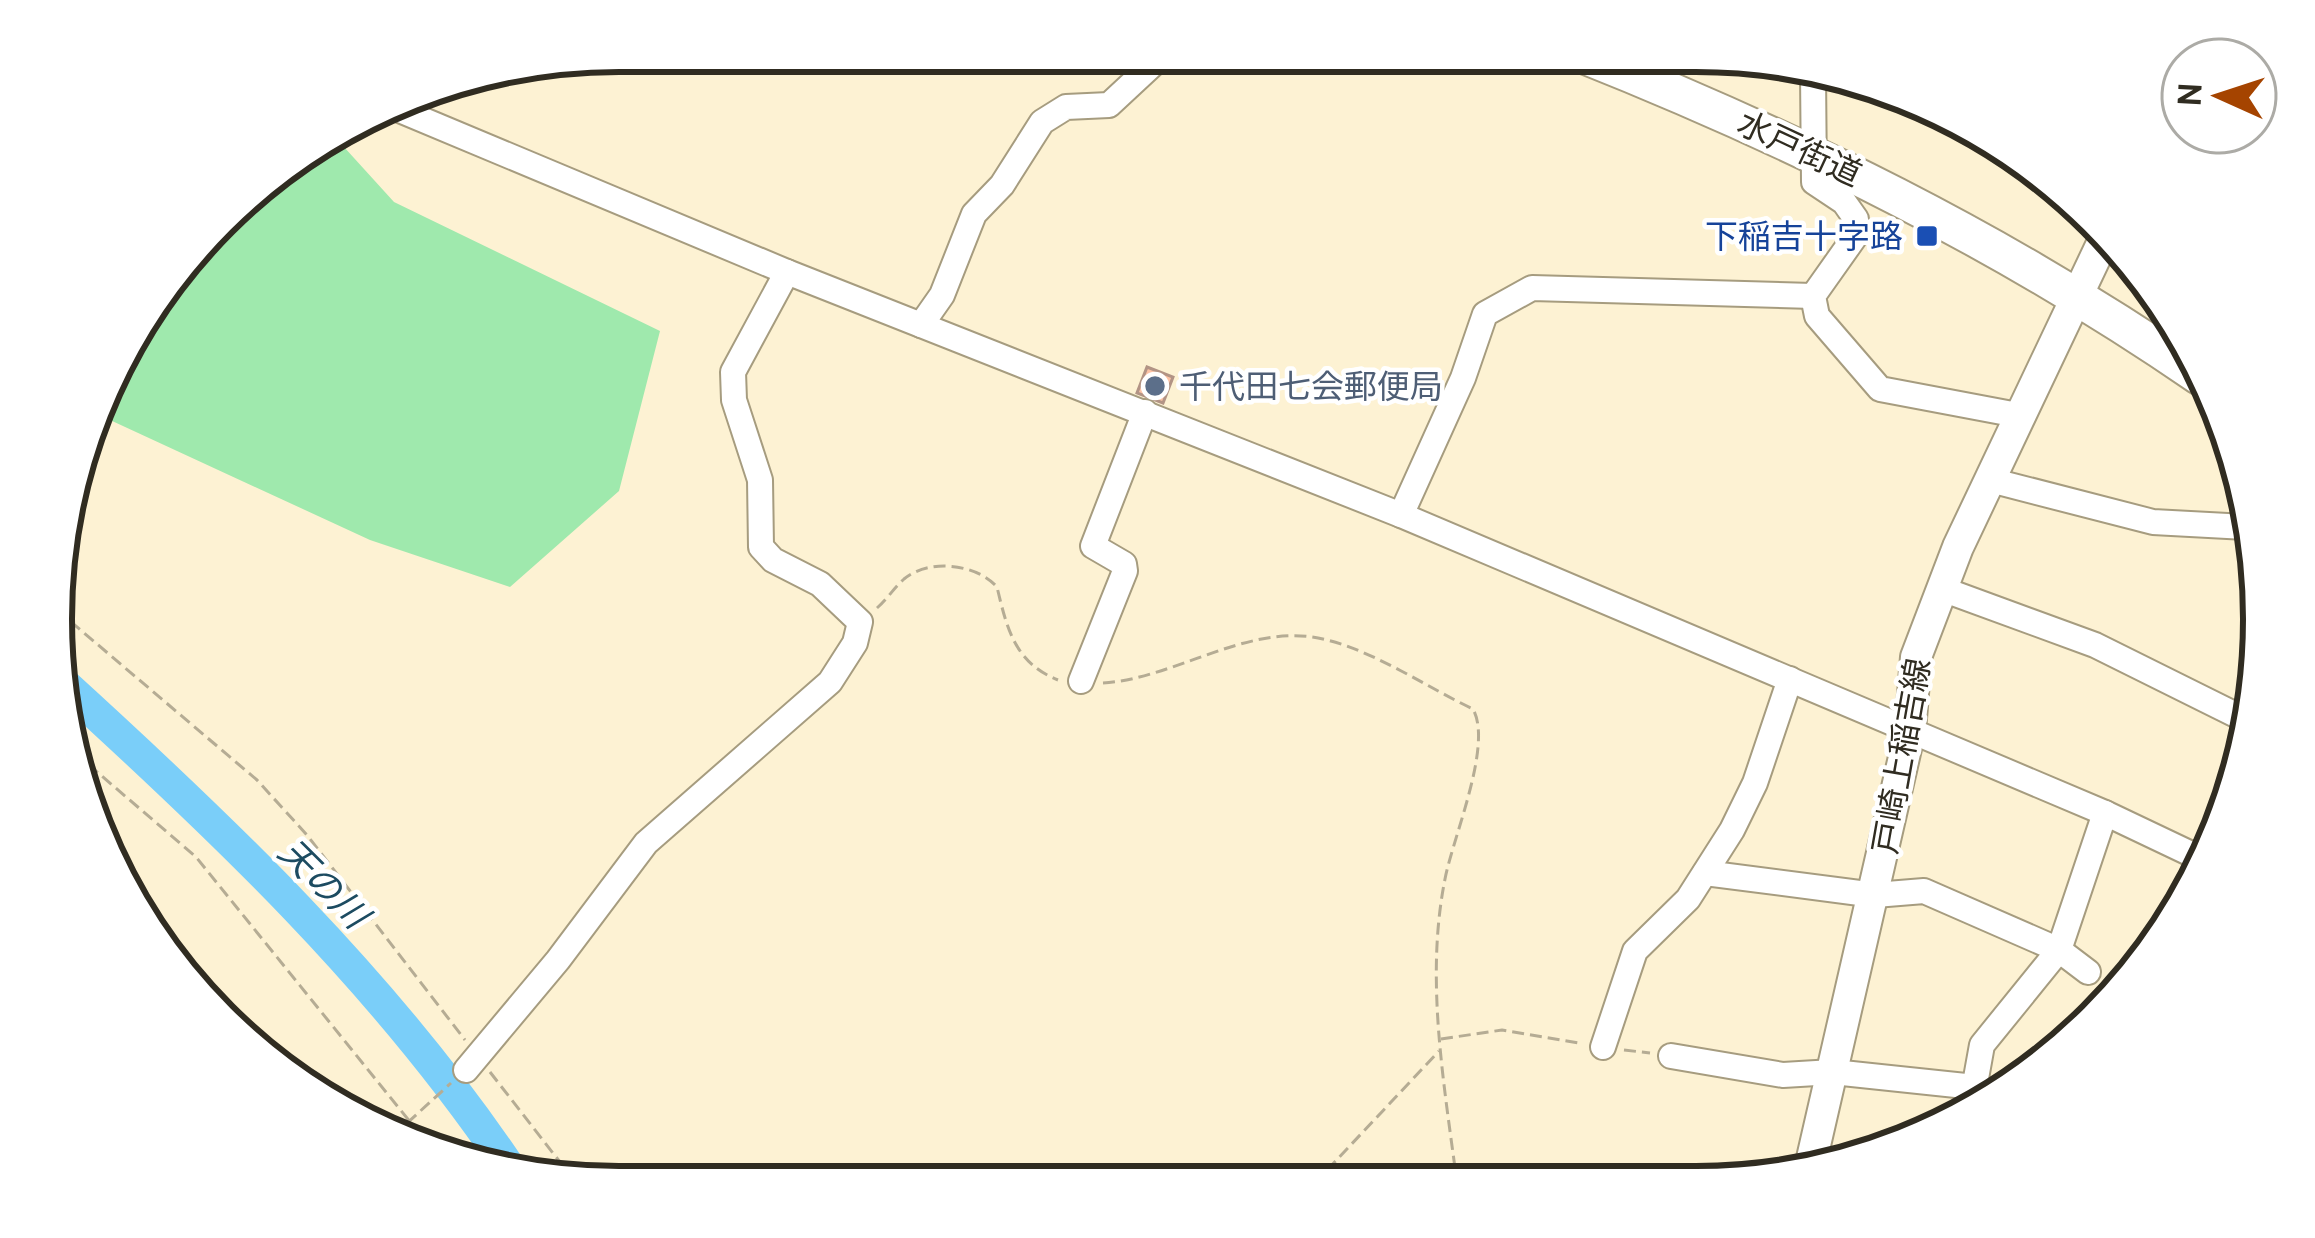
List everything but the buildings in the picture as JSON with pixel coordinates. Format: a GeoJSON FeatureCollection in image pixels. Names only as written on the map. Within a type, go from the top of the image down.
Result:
{"type":"FeatureCollection","features":[{"type":"Feature","properties":{"kind":"highway","name":"水戸街道"},"geometry":{"type":"LineString","coordinates":[[1623,72],[1811,152],[1960,228],[2179,363]]}},
{"type":"Feature","properties":{"kind":"main road","name":"戸崎上稲吉線"},"geometry":{"type":"LineString","coordinates":[[1813,1153],[1910,731],[1916,657],[1990,480],[2100,251]]}},
{"type":"Feature","properties":{"kind":"street"},"geometry":{"type":"LineString","coordinates":[[921,325],[942,295],[974,214],[1002,185],[1042,122],[1066,107],[1109,105],[1144,72]]}},
{"type":"Feature","properties":{"kind":"street"},"geometry":{"type":"LineString","coordinates":[[1813,85],[1814,182],[1844,202],[1856,219],[1854,238],[1814,296],[1817,316],[1880,389],[2024,416]]}},
{"type":"Feature","properties":{"kind":"street"},"geometry":{"type":"LineString","coordinates":[[410,114],[787,272],[1401,514],[2190,854]]}},
{"type":"Feature","properties":{"kind":"street"},"geometry":{"type":"LineString","coordinates":[[472,1064],[646,843],[830,682],[855,643],[860,622],[820,584],[773,560],[761,547],[760,480],[734,400],[733,372],[787,272]]}},
{"type":"Feature","properties":{"kind":"street"},"geometry":{"type":"LineString","coordinates":[[1401,514],[1463,378],[1485,314],[1532,288],[1814,296]]}},
{"type":"Feature","properties":{"kind":"street"},"geometry":{"type":"LineString","coordinates":[[1081,682],[1125,571],[1124,564],[1093,546],[1145,412]]}},
{"type":"Feature","properties":{"kind":"street"},"geometry":{"type":"LineString","coordinates":[[1990,480],[2153,522],[2234,525]]}},
{"type":"Feature","properties":{"kind":"street"},"geometry":{"type":"LineString","coordinates":[[1942,589],[2095,645],[2234,714]]}},
{"type":"Feature","properties":{"kind":"street"},"geometry":{"type":"LineString","coordinates":[[1603,1047],[1635,951],[1688,898],[1755,783],[1790,680]]}},
{"type":"Feature","properties":{"kind":"street"},"geometry":{"type":"LineString","coordinates":[[1975,1089],[1988,1035],[2059,950],[2105,813]]}},
{"type":"Feature","properties":{"kind":"street"},"geometry":{"type":"LineString","coordinates":[[1705,873],[1875,895],[1924,891],[1940,895],[2059,950],[2088,972]]}},
{"type":"Feature","properties":{"kind":"street"},"geometry":{"type":"LineString","coordinates":[[1671,1055],[1773,1074],[1833,1072],[1964,1095]]}},
{"type":"Feature","properties":{"kind":"path"},"geometry":{"type":"LineString","coordinates":[[860,622],[906,577],[945,566],[969,568],[997,587],[1009,637],[1034,670],[1056,680],[1116,682],[1268,641],[1310,636],[1336,643],[1473,710],[1481,723],[1474,773],[1454,832],[1435,940],[1439,1040],[1455,1166]]}},
{"type":"Feature","properties":{"kind":"path"},"geometry":{"type":"LineString","coordinates":[[72,623],[257,780],[307,835],[472,1064],[558,1162]]}},
{"type":"Feature","properties":{"kind":"path"},"geometry":{"type":"LineString","coordinates":[[93,769],[196,857],[414,1126]]}},
{"type":"Feature","properties":{"kind":"path"},"geometry":{"type":"LineString","coordinates":[[1439,1040],[1502,1030],[1671,1055]]}},
{"type":"Feature","properties":{"kind":"path"},"geometry":{"type":"LineString","coordinates":[[1332,1166],[1440,1049]]}},
{"type":"Feature","properties":{"kind":"path"},"geometry":{"type":"LineString","coordinates":[[407,1123],[472,1064]]}},
{"type":"Feature","properties":{"kind":"green space"},"geometry":{"type":"Polygon","coordinates":[[[343,146],[394,202],[660,331],[619,491],[510,587],[370,540],[110,420],[145,346],[208,258],[258,208],[343,146]]]}},
{"type":"Feature","properties":{"kind":"waterway","name":"天の川"},"geometry":{"type":"LineString","coordinates":[[78,698],[298,909],[408,1033],[498,1152]]}},
{"type":"Feature","properties":{"kind":"place","name":"下稲吉十字路"},"geometry":{"type":"Point","coordinates":[1927,236]}},
{"type":"Feature","properties":{"kind":"place","name":"千代田七会郵便局"},"geometry":{"type":"Point","coordinates":[1155,386]}}]}
